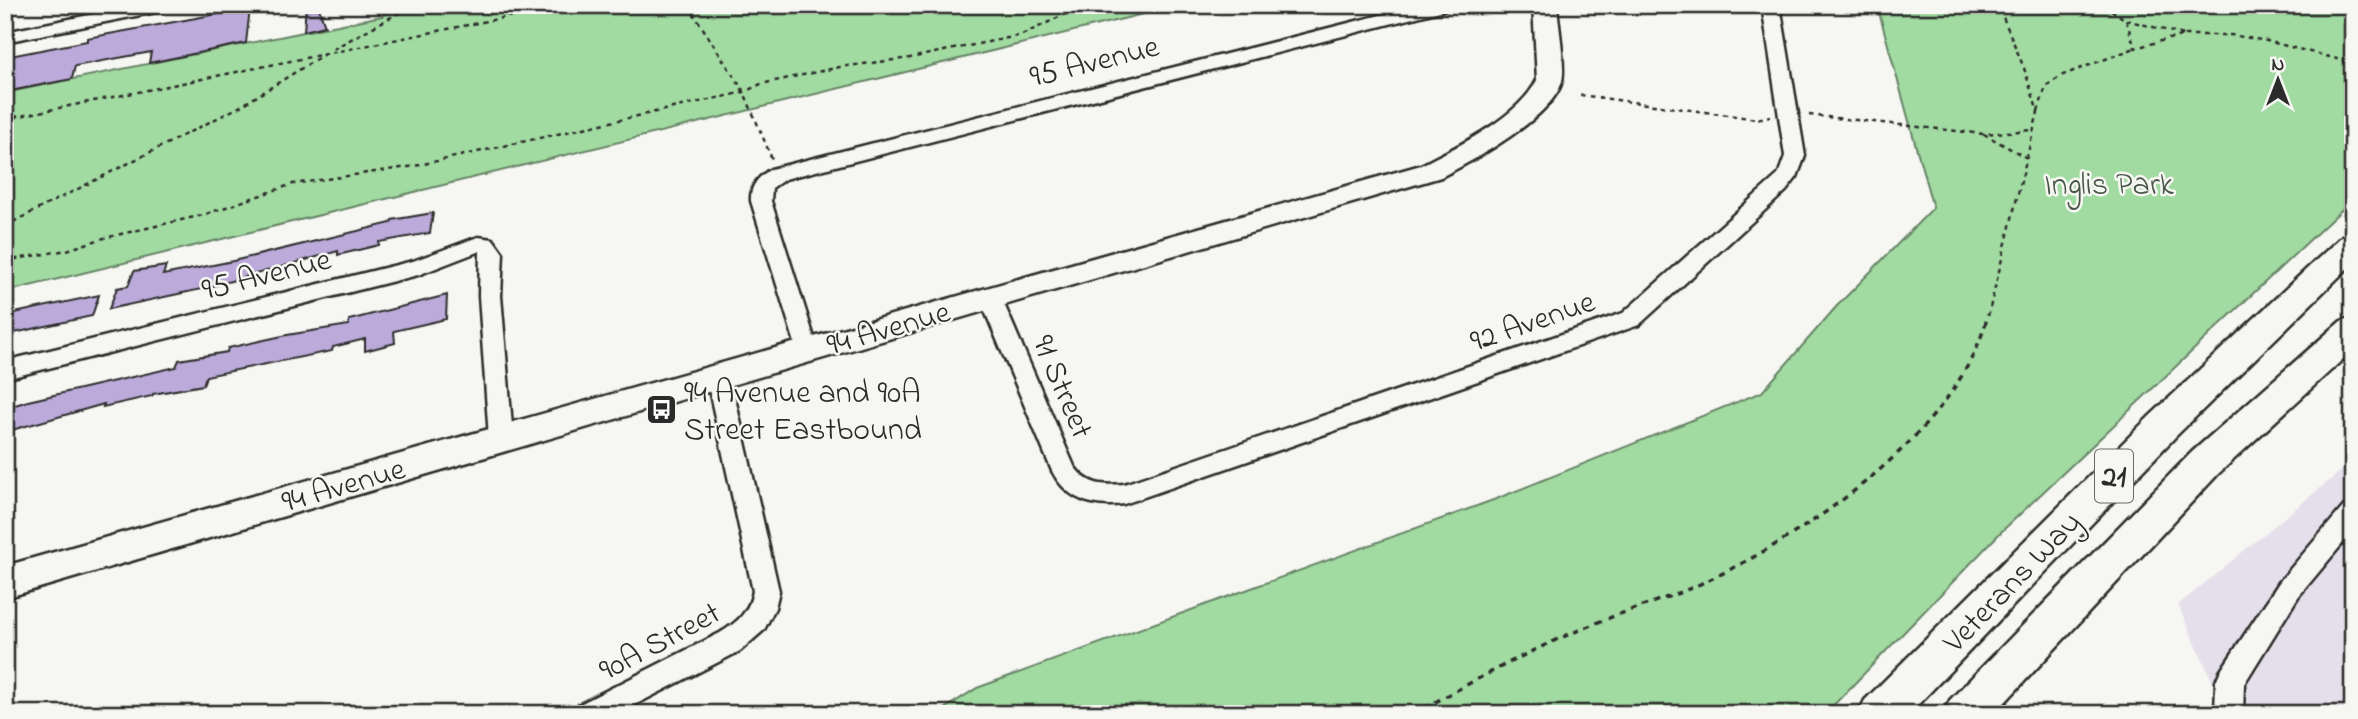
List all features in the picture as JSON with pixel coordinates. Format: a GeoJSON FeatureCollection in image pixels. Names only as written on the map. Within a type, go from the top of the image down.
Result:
{"type":"FeatureCollection","features":[{"type":"Feature","properties":{"kind":"main road","name":"Veterans Way"},"geometry":{"type":"LineString","coordinates":[[1880,714],[2162,426],[2353,244]]}},
{"type":"Feature","properties":{"kind":"main road","name":"Veterans Way"},"geometry":{"type":"LineString","coordinates":[[1965,714],[2205,463],[2353,330]]}},
{"type":"Feature","properties":{"kind":"street"},"geometry":{"type":"LineString","coordinates":[[5,37],[166,5]]}},
{"type":"Feature","properties":{"kind":"street","name":"95 Avenue"},"geometry":{"type":"LineString","coordinates":[[771,178],[1442,5]]}},
{"type":"Feature","properties":{"kind":"street","name":"94 Avenue"},"geometry":{"type":"LineString","coordinates":[[5,582],[1407,179],[1451,162],[1518,116],[1545,91],[1550,80],[1545,5]]}},
{"type":"Feature","properties":{"kind":"street","name":"92 Avenue"},"geometry":{"type":"LineString","coordinates":[[1087,494],[1124,494],[1631,319],[1787,177],[1795,156],[1771,5]]}},
{"type":"Feature","properties":{"kind":"street"},"geometry":{"type":"LineString","coordinates":[[771,178],[760,193],[761,201],[807,350]]}},
{"type":"Feature","properties":{"kind":"street","name":"95 Avenue"},"geometry":{"type":"LineString","coordinates":[[5,370],[418,267],[488,244],[492,249],[490,296],[501,438]]}},
{"type":"Feature","properties":{"kind":"street","name":"91 Street"},"geometry":{"type":"LineString","coordinates":[[990,297],[1064,471],[1076,487],[1087,494]]}},
{"type":"Feature","properties":{"kind":"street","name":"90A Street"},"geometry":{"type":"LineString","coordinates":[[588,714],[730,642],[755,623],[761,614],[766,591],[718,376]]}},
{"type":"Feature","properties":{"kind":"street"},"geometry":{"type":"LineString","coordinates":[[2229,714],[2230,681],[2289,589],[2353,513]]}},
{"type":"Feature","properties":{"kind":"path"},"geometry":{"type":"LineString","coordinates":[[5,226],[241,106],[329,51],[413,5]]}},
{"type":"Feature","properties":{"kind":"path"},"geometry":{"type":"LineString","coordinates":[[5,119],[329,51],[566,5]]}},
{"type":"Feature","properties":{"kind":"path"},"geometry":{"type":"LineString","coordinates":[[688,5],[744,92],[771,178]]}},
{"type":"Feature","properties":{"kind":"path"},"geometry":{"type":"LineString","coordinates":[[5,261],[67,250],[104,238],[203,215],[293,184],[415,166],[744,92],[761,84],[840,67],[910,58],[1022,35],[1084,5]]}},
{"type":"Feature","properties":{"kind":"path"},"geometry":{"type":"LineString","coordinates":[[1998,5],[2024,68],[2038,112]]}},
{"type":"Feature","properties":{"kind":"path"},"geometry":{"type":"LineString","coordinates":[[2104,5],[2126,20],[2184,35],[2231,35],[2267,41],[2353,63]]}},
{"type":"Feature","properties":{"kind":"path"},"geometry":{"type":"LineString","coordinates":[[2126,20],[2135,48]]}},
{"type":"Feature","properties":{"kind":"path"},"geometry":{"type":"LineString","coordinates":[[1414,714],[1490,672],[1576,632],[1685,590],[1730,568],[1804,527],[1899,453],[1952,394],[1984,332],[2032,130],[2046,86],[2063,75],[2135,48],[2184,35]]}},
{"type":"Feature","properties":{"kind":"path"},"geometry":{"type":"LineString","coordinates":[[1580,94],[1757,118],[1789,113],[1984,134],[2032,130]]}},
{"type":"Feature","properties":{"kind":"path"},"geometry":{"type":"LineString","coordinates":[[1984,134],[2027,158]]}},
{"type":"Feature","properties":{"kind":"shaded area"},"geometry":{"type":"Polygon","coordinates":[[[2353,461],[2353,714],[2227,714],[2178,605],[2353,461]]]}},
{"type":"Feature","properties":{"kind":"green space"},"geometry":{"type":"Polygon","coordinates":[[[396,5],[1180,5],[5,292],[5,93],[382,16],[396,5]]]}},
{"type":"Feature","properties":{"kind":"green space","name":"Inglis Park"},"geometry":{"type":"Polygon","coordinates":[[[1877,5],[2353,5],[2353,199],[2001,532],[1825,714],[936,714],[977,688],[1496,499],[1762,392],[1836,307],[1933,208],[1877,5]]]}},
{"type":"Feature","properties":{"kind":"building"},"geometry":{"type":"Polygon","coordinates":[[[306,5],[318,5],[325,26],[304,31],[306,5]]]}},
{"type":"Feature","properties":{"kind":"building"},"geometry":{"type":"Polygon","coordinates":[[[250,8],[246,43],[149,63],[151,52],[75,66],[72,79],[5,92],[5,57],[87,41],[87,38],[250,8]]]}},
{"type":"Feature","properties":{"kind":"building"},"geometry":{"type":"Polygon","coordinates":[[[433,213],[430,233],[379,242],[379,245],[338,255],[338,251],[206,288],[109,309],[117,288],[128,286],[134,271],[166,266],[163,275],[233,261],[391,223],[392,220],[433,213]]]}},
{"type":"Feature","properties":{"kind":"building"},"geometry":{"type":"Polygon","coordinates":[[[99,295],[92,316],[5,335],[5,315],[99,295]]]}},
{"type":"Feature","properties":{"kind":"building"},"geometry":{"type":"Polygon","coordinates":[[[447,295],[446,319],[394,331],[395,343],[365,351],[365,339],[333,347],[332,351],[206,376],[203,385],[103,407],[104,404],[5,432],[5,408],[176,367],[179,360],[227,352],[228,348],[349,325],[349,320],[447,295]]]}},
{"type":"Feature","properties":{"kind":"place","name":"94 Avenue and 90A Street Eastbound"},"geometry":{"type":"Point","coordinates":[661,409]}}]}
